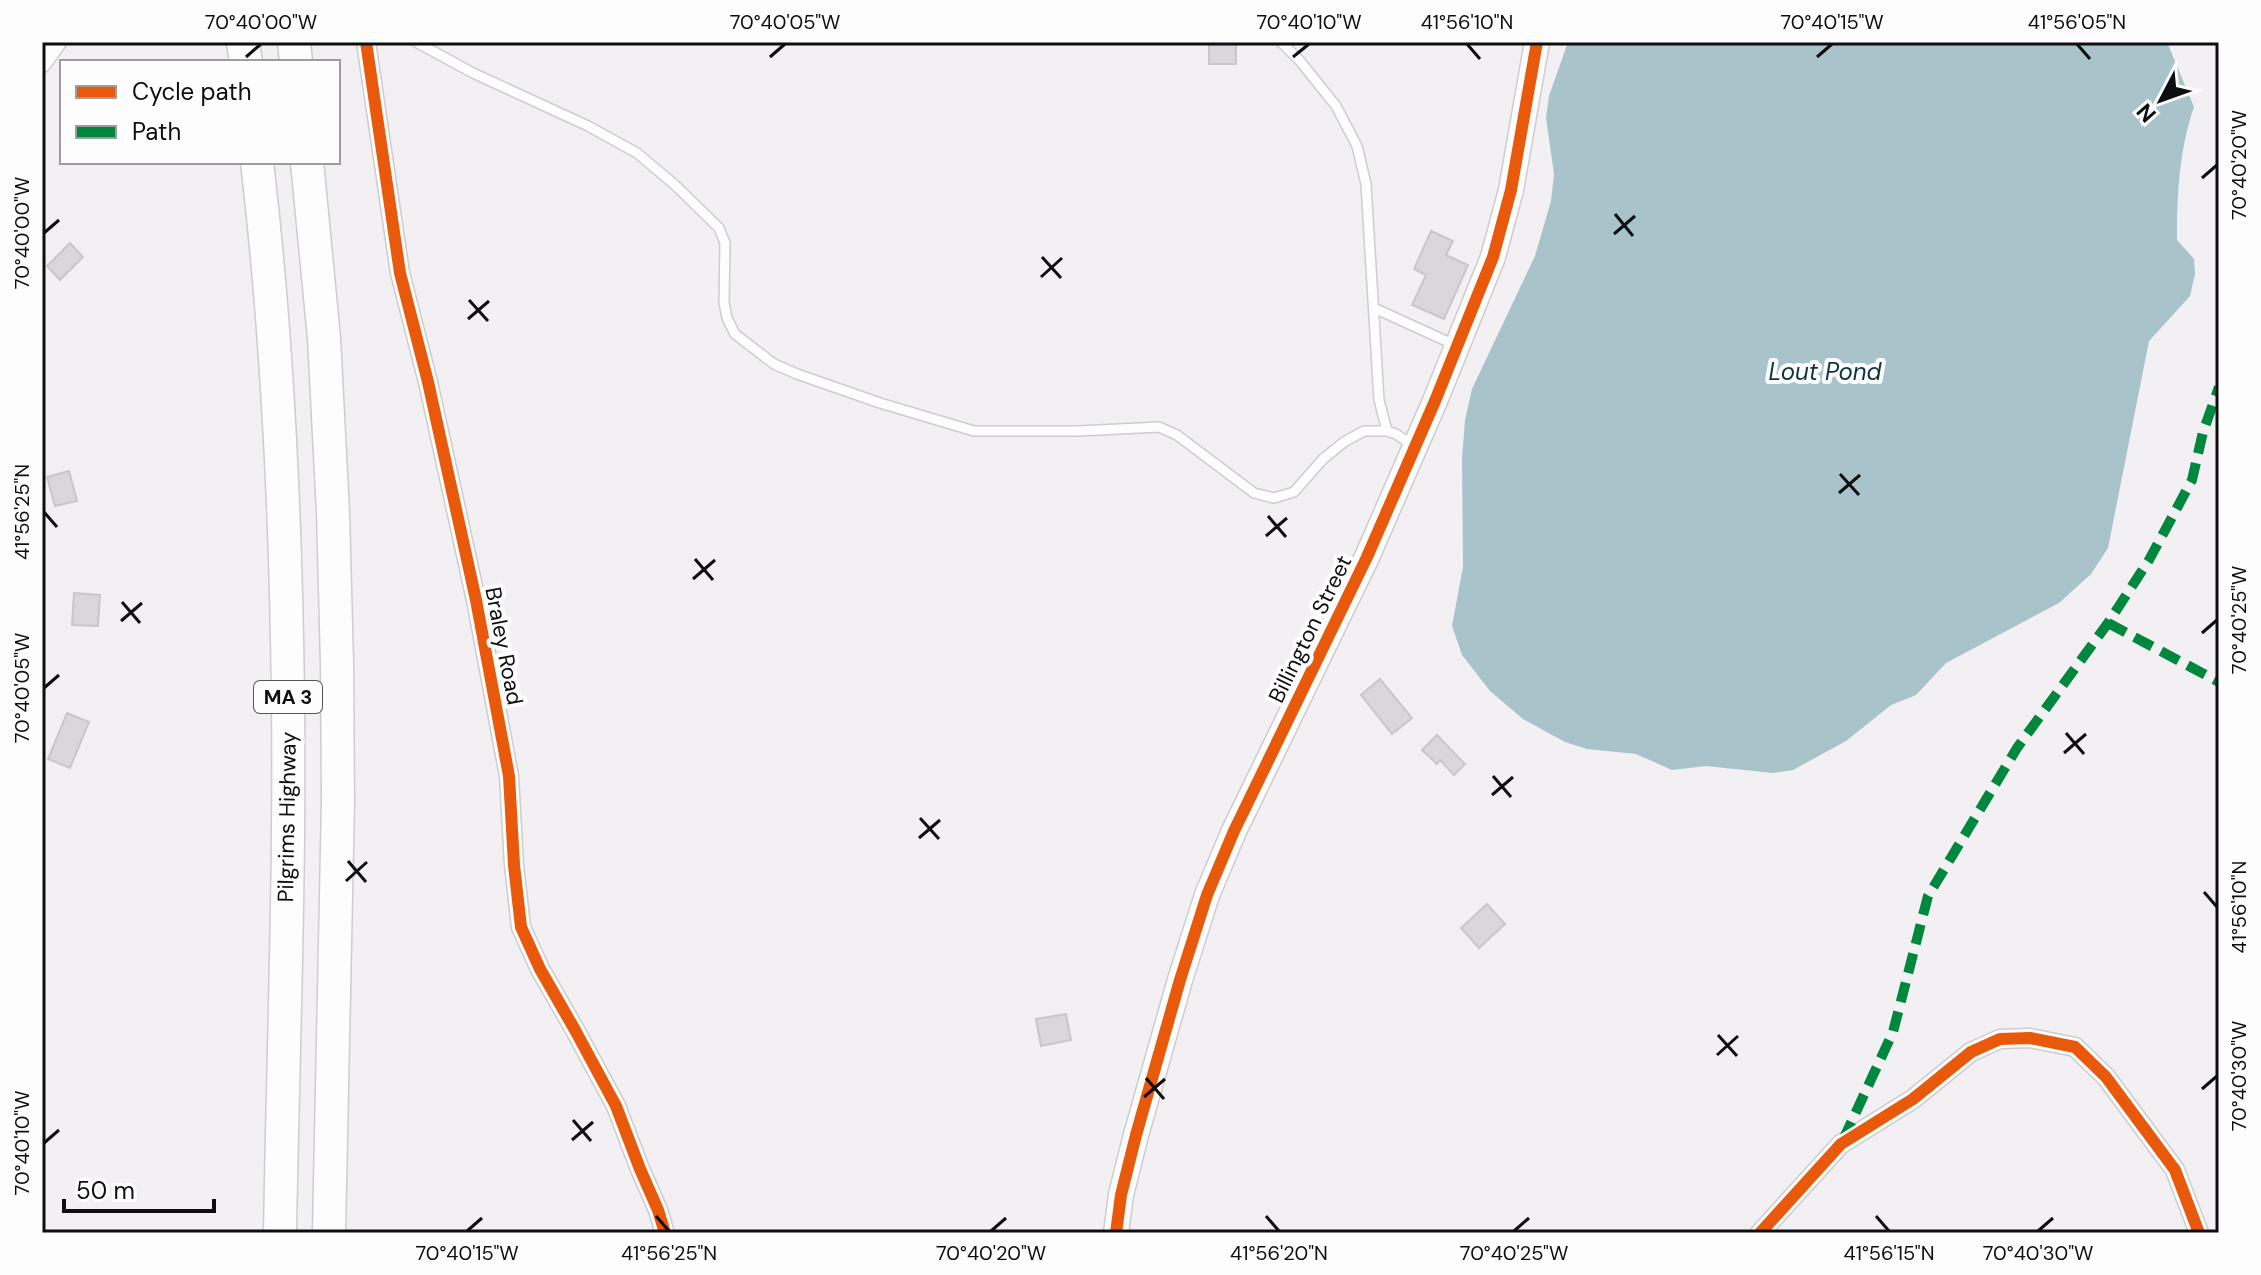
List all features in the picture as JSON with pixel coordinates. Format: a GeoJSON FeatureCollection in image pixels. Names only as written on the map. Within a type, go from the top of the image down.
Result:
{"type":"FeatureCollection","features":[{"type":"Feature","properties":{"kind":"highway","name":"Pilgrims Highway"},"geometry":{"type":"LineString","coordinates":[[257,164],[276,367],[288,685],[280,1233]]}},
{"type":"Feature","properties":{"kind":"highway","name":"MA 3"},"geometry":{"type":"LineString","coordinates":[[307,164],[324,338],[337,664],[338,815],[329,1233]]}},
{"type":"Feature","properties":{"kind":"street"},"geometry":{"type":"LineString","coordinates":[[42,63],[57,42]]}},
{"type":"Feature","properties":{"kind":"street","name":"Billington Street"},"geometry":{"type":"LineString","coordinates":[[1116,1233],[1121,1195],[1136,1135],[1207,895],[1234,831],[1355,584],[1458,346],[1501,232],[1537,42]]}},
{"type":"Feature","properties":{"kind":"street","name":"Braley Road"},"geometry":{"type":"LineString","coordinates":[[371,43],[400,273],[428,382],[476,600],[509,776],[521,927],[540,969],[616,1106],[665,1233]]}},
{"type":"Feature","properties":{"kind":"street"},"geometry":{"type":"LineString","coordinates":[[1760,1233],[1841,1144],[1913,1099],[1971,1052],[2000,1039],[2030,1038],[2075,1047],[2106,1077],[2175,1170],[2199,1233]]}},
{"type":"Feature","properties":{"kind":"lane"},"geometry":{"type":"LineString","coordinates":[[416,42],[637,153],[675,185],[719,228],[725,243],[724,302],[735,334],[774,364],[797,374],[974,431],[1159,427],[1177,435],[1254,493],[1274,498],[1294,492],[1323,459],[1364,431],[1387,431],[1415,447]]}},
{"type":"Feature","properties":{"kind":"lane"},"geometry":{"type":"LineString","coordinates":[[1281,42],[1336,106],[1357,146],[1366,184],[1379,400],[1387,431]]}},
{"type":"Feature","properties":{"kind":"lane"},"geometry":{"type":"LineString","coordinates":[[1374,308],[1458,346]]}},
{"type":"Feature","properties":{"kind":"water","name":"Lout Pond"},"geometry":{"type":"Polygon","coordinates":[[[1568,42],[2167,42],[2194,107],[2180,173],[2177,240],[2194,259],[2195,274],[2190,296],[2149,341],[2108,548],[2091,574],[2059,603],[1946,663],[1916,695],[1891,705],[1846,741],[1793,770],[1773,773],[1706,766],[1672,770],[1636,754],[1587,749],[1565,742],[1523,719],[1490,691],[1462,655],[1452,626],[1463,567],[1462,459],[1465,420],[1472,389],[1535,256],[1551,201],[1554,174],[1546,118],[1549,96],[1568,42]]]}},
{"type":"Feature","properties":{"kind":"building"},"geometry":{"type":"Polygon","coordinates":[[[1209,42],[1236,42],[1236,64],[1209,64],[1209,42]]]}},
{"type":"Feature","properties":{"kind":"building"},"geometry":{"type":"Polygon","coordinates":[[[1431,231],[1453,241],[1446,255],[1468,265],[1444,319],[1412,305],[1426,275],[1414,269],[1431,231]]]}},
{"type":"Feature","properties":{"kind":"building"},"geometry":{"type":"Polygon","coordinates":[[[70,243],[83,257],[60,280],[47,266],[70,243]]]}},
{"type":"Feature","properties":{"kind":"building"},"geometry":{"type":"Polygon","coordinates":[[[69,471],[77,501],[55,506],[47,477],[69,471]]]}},
{"type":"Feature","properties":{"kind":"building"},"geometry":{"type":"Polygon","coordinates":[[[74,593],[100,595],[98,626],[72,625],[74,593]]]}},
{"type":"Feature","properties":{"kind":"building"},"geometry":{"type":"Polygon","coordinates":[[[1380,679],[1412,718],[1392,734],[1361,695],[1380,679]]]}},
{"type":"Feature","properties":{"kind":"building"},"geometry":{"type":"Polygon","coordinates":[[[67,713],[89,722],[70,768],[48,759],[67,713]]]}},
{"type":"Feature","properties":{"kind":"building"},"geometry":{"type":"Polygon","coordinates":[[[1437,735],[1465,764],[1454,775],[1440,760],[1437,764],[1422,750],[1437,735]]]}},
{"type":"Feature","properties":{"kind":"building"},"geometry":{"type":"Polygon","coordinates":[[[1487,904],[1505,924],[1479,948],[1461,928],[1487,904]]]}},
{"type":"Feature","properties":{"kind":"building"},"geometry":{"type":"Polygon","coordinates":[[[1066,1014],[1071,1040],[1041,1046],[1036,1019],[1066,1014]]]}},
{"type":"Feature","properties":{"kind":"marked path"},"geometry":{"type":"LineString","coordinates":[[1843,1140],[1893,1032],[1928,896],[2017,748],[2108,623],[2149,560],[2192,480],[2203,432],[2219,387]]}},
{"type":"Feature","properties":{"kind":"marked path"},"geometry":{"type":"LineString","coordinates":[[2108,623],[2219,682]]}},
{"type":"Feature","properties":{"kind":"cycle path"},"geometry":{"type":"LineString","coordinates":[[366,42],[400,273],[428,382],[476,600],[509,776],[521,927],[540,969],[616,1106],[665,1233]]}},
{"type":"Feature","properties":{"kind":"cycle path"},"geometry":{"type":"LineString","coordinates":[[1116,1233],[1121,1195],[1136,1135],[1207,895],[1234,831],[1367,557],[1493,257],[1511,190],[1537,42]]}},
{"type":"Feature","properties":{"kind":"cycle path"},"geometry":{"type":"LineString","coordinates":[[1760,1233],[1841,1144],[1913,1099],[1971,1052],[2000,1039],[2030,1038],[2075,1047],[2106,1077],[2175,1170],[2199,1233]]}}]}
